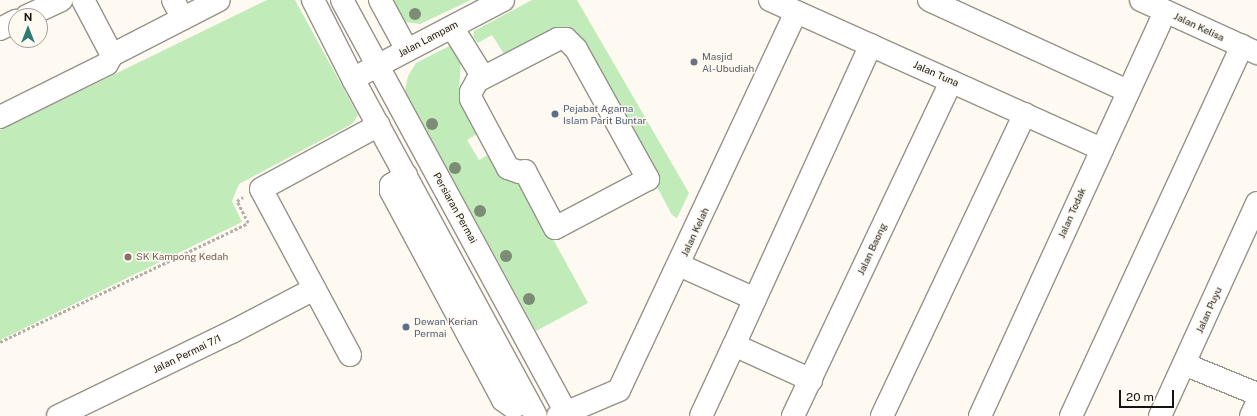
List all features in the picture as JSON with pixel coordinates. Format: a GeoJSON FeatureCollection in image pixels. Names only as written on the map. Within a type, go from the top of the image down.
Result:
{"type":"FeatureCollection","features":[{"type":"Feature","properties":{"kind":"street"},"geometry":{"type":"LineString","coordinates":[[44,8],[61,0]]}},
{"type":"Feature","properties":{"kind":"street"},"geometry":{"type":"LineString","coordinates":[[83,0],[112,55]]}},
{"type":"Feature","properties":{"kind":"street"},"geometry":{"type":"LineString","coordinates":[[0,117],[107,64],[112,55],[178,9],[219,0]]}},
{"type":"Feature","properties":{"kind":"street"},"geometry":{"type":"LineString","coordinates":[[313,0],[353,79],[532,408]]}},
{"type":"Feature","properties":{"kind":"street","name":"Persiaran Permai"},"geometry":{"type":"LineString","coordinates":[[342,0],[564,415]]}},
{"type":"Feature","properties":{"kind":"street"},"geometry":{"type":"LineString","coordinates":[[380,0],[407,50]]}},
{"type":"Feature","properties":{"kind":"street","name":"Jalan Lampam"},"geometry":{"type":"LineString","coordinates":[[353,79],[504,0]]}},
{"type":"Feature","properties":{"kind":"street","name":"Jalan Tuna"},"geometry":{"type":"LineString","coordinates":[[770,0],[1102,149]]}},
{"type":"Feature","properties":{"kind":"street"},"geometry":{"type":"LineString","coordinates":[[930,0],[1128,91]]}},
{"type":"Feature","properties":{"kind":"street","name":"Jalan Kelisa"},"geometry":{"type":"LineString","coordinates":[[1141,0],[1249,50]]}},
{"type":"Feature","properties":{"kind":"street","name":"Jalan Todak"},"geometry":{"type":"LineString","coordinates":[[980,416],[1165,11]]}},
{"type":"Feature","properties":{"kind":"street","name":"Jalan Kelah"},"geometry":{"type":"LineString","coordinates":[[564,415],[619,390],[679,265],[796,12]]}},
{"type":"Feature","properties":{"kind":"street"},"geometry":{"type":"LineString","coordinates":[[452,27],[483,78]]}},
{"type":"Feature","properties":{"kind":"street"},"geometry":{"type":"LineString","coordinates":[[558,39],[566,39],[576,48],[648,179],[555,228],[525,171],[519,172],[508,168],[471,99],[473,86],[483,78],[558,39]]}},
{"type":"Feature","properties":{"kind":"street"},"geometry":{"type":"LineString","coordinates":[[701,416],[871,46]]}},
{"type":"Feature","properties":{"kind":"street"},"geometry":{"type":"LineString","coordinates":[[1071,416],[1249,50]]}},
{"type":"Feature","properties":{"kind":"street","name":"Jalan Baong"},"geometry":{"type":"LineString","coordinates":[[793,416],[951,81]]}},
{"type":"Feature","properties":{"kind":"street"},"geometry":{"type":"LineString","coordinates":[[882,416],[1025,114]]}},
{"type":"Feature","properties":{"kind":"street"},"geometry":{"type":"LineString","coordinates":[[350,355],[261,189],[379,125]]}},
{"type":"Feature","properties":{"kind":"street","name":"Jalan Puyu"},"geometry":{"type":"LineString","coordinates":[[1160,416],[1257,203]]}},
{"type":"Feature","properties":{"kind":"street"},"geometry":{"type":"LineString","coordinates":[[679,265],[755,299]]}},
{"type":"Feature","properties":{"kind":"street","name":"Jalan Permai 7/1"},"geometry":{"type":"LineString","coordinates":[[58,416],[232,332],[314,288]]}},
{"type":"Feature","properties":{"kind":"street"},"geometry":{"type":"LineString","coordinates":[[734,345],[811,380]]}},
{"type":"Feature","properties":{"kind":"street"},"geometry":{"type":"LineString","coordinates":[[1184,364],[1257,394]]}},
{"type":"Feature","properties":{"kind":"street"},"geometry":{"type":"LineString","coordinates":[[1251,416],[1257,404]]}},
{"type":"Feature","properties":{"kind":"path"},"geometry":{"type":"LineString","coordinates":[[0,342],[248,223],[237,200],[261,189]]}},
{"type":"Feature","properties":{"kind":"green space"},"geometry":{"type":"Polygon","coordinates":[[[267,0],[295,0],[358,115],[352,124],[239,184],[232,201],[242,222],[0,340],[0,130],[267,0]]]}},
{"type":"Feature","properties":{"kind":"green space"},"geometry":{"type":"Polygon","coordinates":[[[394,0],[471,0],[420,24],[405,22],[394,0]]]}},
{"type":"Feature","properties":{"kind":"green space"},"geometry":{"type":"Polygon","coordinates":[[[532,0],[577,0],[689,193],[677,218],[672,215],[579,40],[506,57],[492,35],[478,43],[473,37],[474,31],[532,0]]]}},
{"type":"Feature","properties":{"kind":"green space"},"geometry":{"type":"Polygon","coordinates":[[[451,45],[461,60],[459,91],[479,133],[467,140],[479,160],[491,153],[523,184],[588,303],[536,331],[405,91],[408,76],[416,63],[451,45]]]}},
{"type":"Feature","properties":{"kind":"place","name":"Masjid Al-Ubudiah"},"geometry":{"type":"Point","coordinates":[694,62]}},
{"type":"Feature","properties":{"kind":"place","name":"Pejabat Agama Islam Parit Buntar"},"geometry":{"type":"Point","coordinates":[555,114]}},
{"type":"Feature","properties":{"kind":"place","name":"SK Kampong Kedah"},"geometry":{"type":"Point","coordinates":[128,257]}},
{"type":"Feature","properties":{"kind":"place","name":"Dewan Kerian Permai"},"geometry":{"type":"Point","coordinates":[406,327]}}]}
